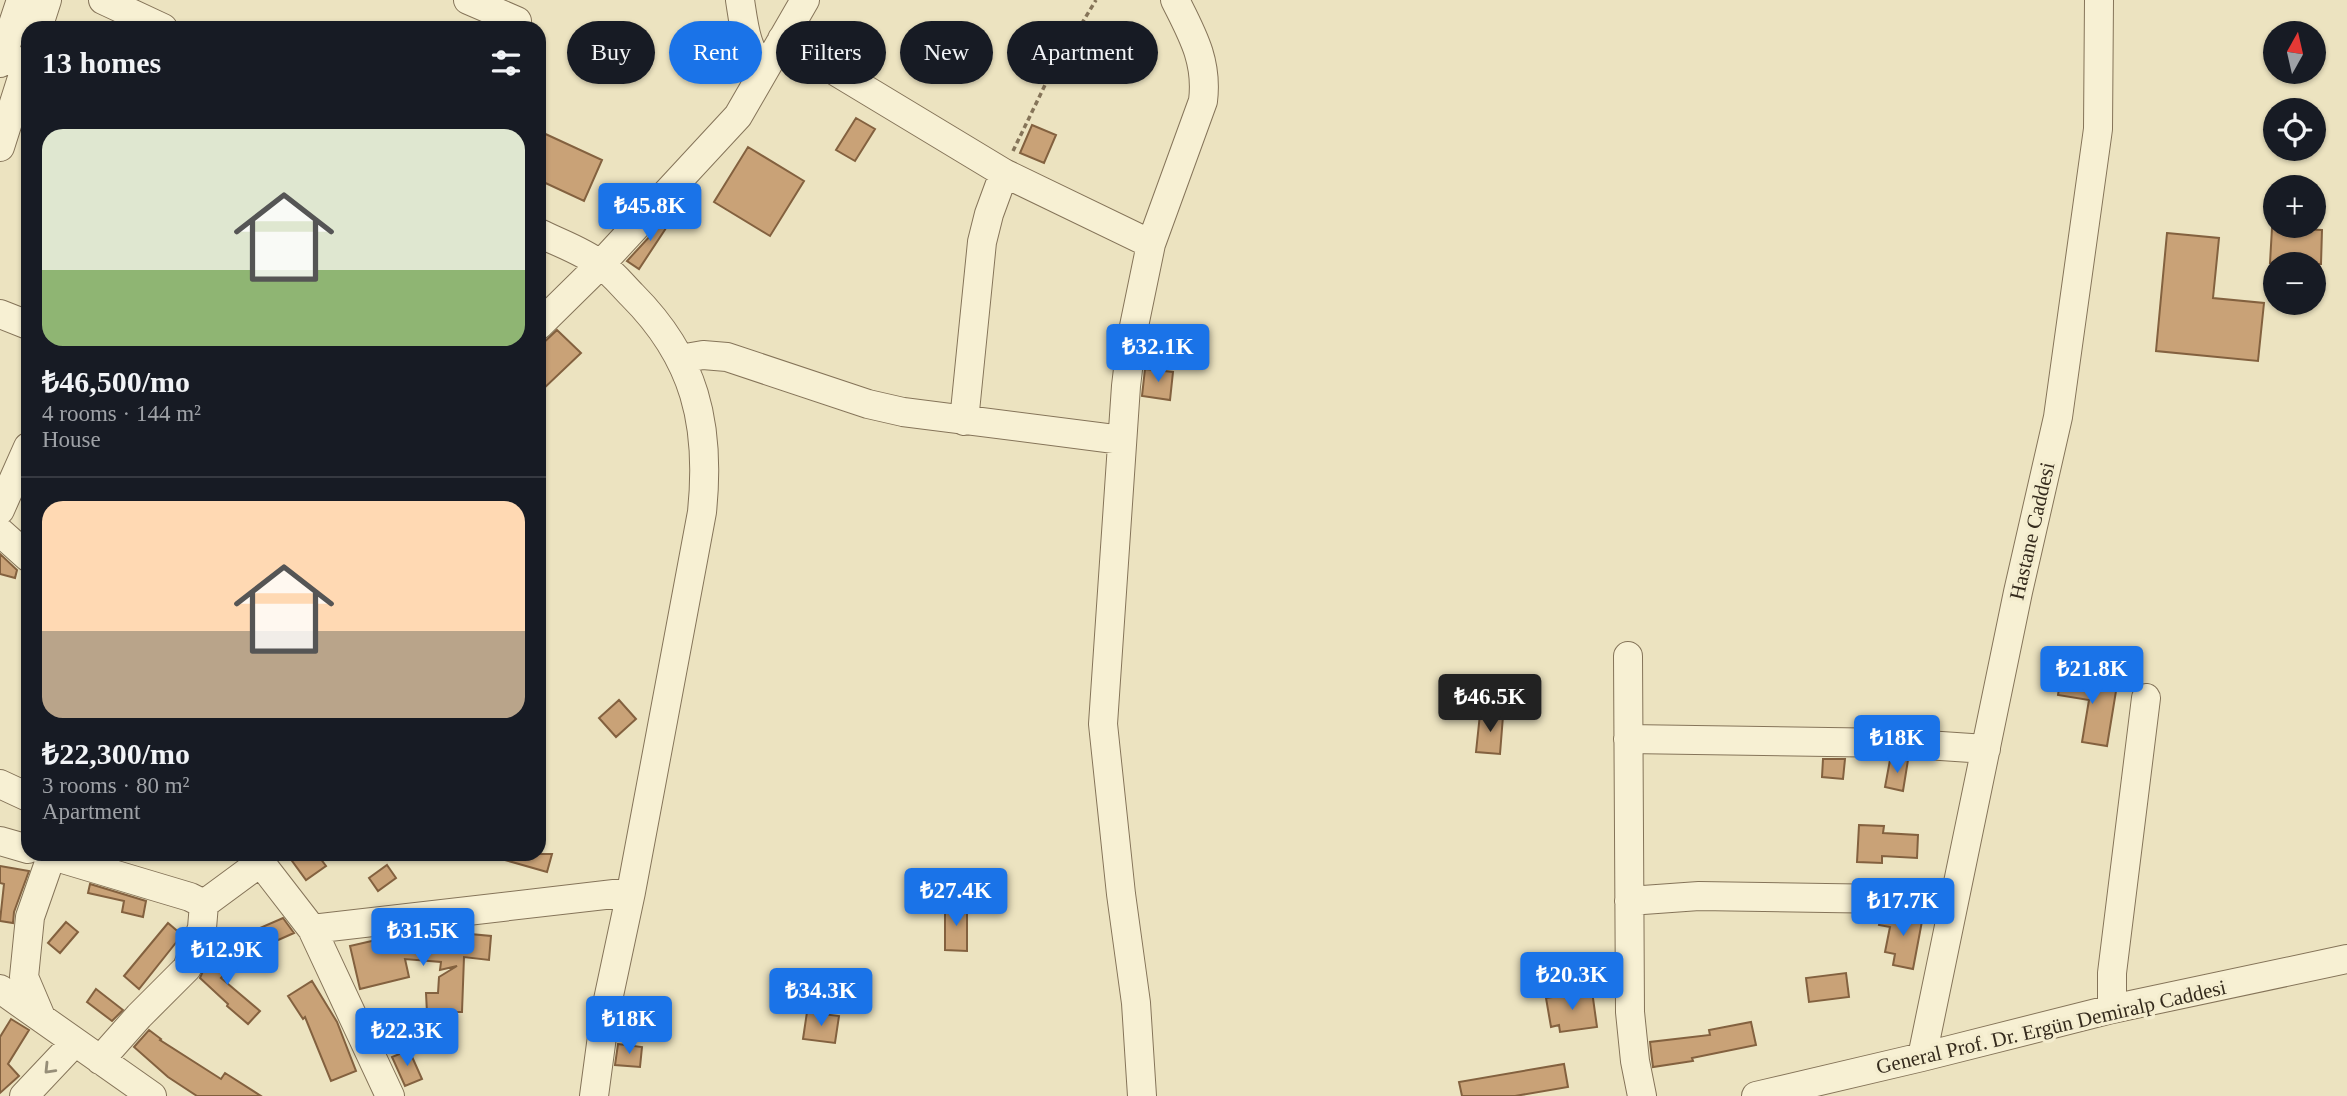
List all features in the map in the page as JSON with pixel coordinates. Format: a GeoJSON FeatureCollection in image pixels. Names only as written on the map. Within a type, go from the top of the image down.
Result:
{"type":"FeatureCollection","features":[{"type":"Feature","properties":{"kind":"street"},"geometry":{"type":"LineString","coordinates":[[9,43],[21,0]]}},
{"type":"Feature","properties":{"kind":"street"},"geometry":{"type":"LineString","coordinates":[[40,21],[47,0]]}},
{"type":"Feature","properties":{"kind":"street"},"geometry":{"type":"LineString","coordinates":[[103,0],[148,21]]}},
{"type":"Feature","properties":{"kind":"street"},"geometry":{"type":"LineString","coordinates":[[468,0],[517,21]]}},
{"type":"Feature","properties":{"kind":"street"},"geometry":{"type":"LineString","coordinates":[[740,0],[748,43],[764,70]]}},
{"type":"Feature","properties":{"kind":"street"},"geometry":{"type":"LineString","coordinates":[[793,21],[805,0]]}},
{"type":"Feature","properties":{"kind":"street"},"geometry":{"type":"LineString","coordinates":[[1142,1096],[1136,1003],[1103,724],[1122,440],[1132,336],[1151,244],[1203,101],[1205,86],[1199,49],[1175,0]]}},
{"type":"Feature","properties":{"kind":"street","name":"Hastane Caddesi"},"geometry":{"type":"LineString","coordinates":[[1922,1057],[2018,592],[2058,417],[2098,129],[2099,0]]}},
{"type":"Feature","properties":{"kind":"street"},"geometry":{"type":"LineString","coordinates":[[546,318],[601,264],[738,117],[776,49]]}},
{"type":"Feature","properties":{"kind":"street"},"geometry":{"type":"LineString","coordinates":[[0,147],[21,81]]}},
{"type":"Feature","properties":{"kind":"street"},"geometry":{"type":"LineString","coordinates":[[857,84],[1004,173],[1151,244]]}},
{"type":"Feature","properties":{"kind":"street"},"geometry":{"type":"LineString","coordinates":[[964,421],[982,242],[1004,173]]}},
{"type":"Feature","properties":{"kind":"street"},"geometry":{"type":"LineString","coordinates":[[546,236],[601,264],[652,315],[668,336],[692,387],[704,442],[702,512],[631,892],[605,1014],[594,1096]]}},
{"type":"Feature","properties":{"kind":"street"},"geometry":{"type":"LineString","coordinates":[[0,314],[21,322]]}},
{"type":"Feature","properties":{"kind":"street"},"geometry":{"type":"LineString","coordinates":[[680,359],[703,355],[727,356],[868,404],[903,412],[1122,440]]}},
{"type":"Feature","properties":{"kind":"street"},"geometry":{"type":"LineString","coordinates":[[0,510],[21,463]]}},
{"type":"Feature","properties":{"kind":"street"},"geometry":{"type":"LineString","coordinates":[[0,532],[21,551]]}},
{"type":"Feature","properties":{"kind":"street"},"geometry":{"type":"LineString","coordinates":[[1628,656],[1632,1036],[1643,1096]]}},
{"type":"Feature","properties":{"kind":"street"},"geometry":{"type":"LineString","coordinates":[[2112,1009],[2112,973],[2146,698]]}},
{"type":"Feature","properties":{"kind":"street"},"geometry":{"type":"LineString","coordinates":[[1628,739],[1896,743],[1986,749]]}},
{"type":"Feature","properties":{"kind":"street"},"geometry":{"type":"LineString","coordinates":[[0,784],[21,794]]}},
{"type":"Feature","properties":{"kind":"street"},"geometry":{"type":"LineString","coordinates":[[0,841],[21,847]]}},
{"type":"Feature","properties":{"kind":"street"},"geometry":{"type":"LineString","coordinates":[[41,1017],[24,977],[30,918],[42,861]]}},
{"type":"Feature","properties":{"kind":"street"},"geometry":{"type":"LineString","coordinates":[[71,861],[190,897],[204,904]]}},
{"type":"Feature","properties":{"kind":"street"},"geometry":{"type":"LineString","coordinates":[[100,1060],[187,968],[202,928],[204,904],[254,861]]}},
{"type":"Feature","properties":{"kind":"street"},"geometry":{"type":"LineString","coordinates":[[260,861],[312,929],[390,1096]]}},
{"type":"Feature","properties":{"kind":"street"},"geometry":{"type":"LineString","coordinates":[[312,929],[631,892]]}},
{"type":"Feature","properties":{"kind":"street"},"geometry":{"type":"LineString","coordinates":[[1629,901],[1699,896],[1954,900]]}},
{"type":"Feature","properties":{"kind":"street","name":"General Prof. Dr. Ergün Demiralp Caddesi"},"geometry":{"type":"LineString","coordinates":[[1756,1096],[2112,1009],[2347,959]]}},
{"type":"Feature","properties":{"kind":"street"},"geometry":{"type":"LineString","coordinates":[[0,989],[145,1091]]}},
{"type":"Feature","properties":{"kind":"street"},"geometry":{"type":"LineString","coordinates":[[24,1096],[75,1042]]}},
{"type":"Feature","properties":{"kind":"street"},"geometry":{"type":"LineString","coordinates":[[109,1096],[145,1091]]}},
{"type":"Feature","properties":{"kind":"path"},"geometry":{"type":"LineString","coordinates":[[1004,173],[1046,80],[1096,0]]}},
{"type":"Feature","properties":{"kind":"building"},"geometry":{"type":"Polygon","coordinates":[[[856,118],[875,129],[855,161],[836,150],[856,118]]]}},
{"type":"Feature","properties":{"kind":"building"},"geometry":{"type":"Polygon","coordinates":[[[1032,125],[1056,135],[1044,163],[1020,153],[1032,125]]]}},
{"type":"Feature","properties":{"kind":"building"},"geometry":{"type":"Polygon","coordinates":[[[546,134],[602,160],[584,201],[546,183],[546,134]]]}},
{"type":"Feature","properties":{"kind":"building"},"geometry":{"type":"Polygon","coordinates":[[[748,147],[804,181],[770,236],[714,202],[748,147]]]}},
{"type":"Feature","properties":{"kind":"building"},"geometry":{"type":"Polygon","coordinates":[[[676,208],[678,210],[639,269],[627,261],[676,208]]]}},
{"type":"Feature","properties":{"kind":"building"},"geometry":{"type":"Polygon","coordinates":[[[2167,233],[2219,238],[2213,298],[2263,303],[2258,361],[2156,351],[2167,233]]]}},
{"type":"Feature","properties":{"kind":"building"},"geometry":{"type":"Polygon","coordinates":[[[2271,238],[2322,238],[2321,252],[2271,252],[2271,238]]]}},
{"type":"Feature","properties":{"kind":"building"},"geometry":{"type":"Polygon","coordinates":[[[557,330],[581,353],[546,386],[546,340],[557,330]]]}},
{"type":"Feature","properties":{"kind":"building"},"geometry":{"type":"Polygon","coordinates":[[[1145,369],[1173,372],[1170,400],[1142,396],[1145,369]]]}},
{"type":"Feature","properties":{"kind":"building"},"geometry":{"type":"Polygon","coordinates":[[[0,554],[17,570],[15,578],[0,574],[0,554]]]}},
{"type":"Feature","properties":{"kind":"building"},"geometry":{"type":"Polygon","coordinates":[[[2061,675],[2117,685],[2107,746],[2082,742],[2089,700],[2058,695],[2061,675]]]}},
{"type":"Feature","properties":{"kind":"building"},"geometry":{"type":"Polygon","coordinates":[[[619,700],[636,719],[616,737],[599,718],[619,700]]]}},
{"type":"Feature","properties":{"kind":"building"},"geometry":{"type":"Polygon","coordinates":[[[1480,714],[1503,716],[1500,754],[1476,752],[1480,714]]]}},
{"type":"Feature","properties":{"kind":"building"},"geometry":{"type":"Polygon","coordinates":[[[1823,759],[1845,759],[1843,779],[1822,777],[1823,759]]]}},
{"type":"Feature","properties":{"kind":"building"},"geometry":{"type":"Polygon","coordinates":[[[1890,760],[1908,760],[1903,791],[1885,787],[1890,760]]]}},
{"type":"Feature","properties":{"kind":"building"},"geometry":{"type":"Polygon","coordinates":[[[1859,825],[1884,826],[1883,833],[1918,835],[1917,858],[1882,856],[1882,863],[1857,862],[1859,825]]]}},
{"type":"Feature","properties":{"kind":"building"},"geometry":{"type":"Polygon","coordinates":[[[546,854],[552,854],[547,872],[508,861],[546,861],[546,854]]]}},
{"type":"Feature","properties":{"kind":"building"},"geometry":{"type":"Polygon","coordinates":[[[292,861],[322,861],[326,866],[306,880],[292,861]]]}},
{"type":"Feature","properties":{"kind":"building"},"geometry":{"type":"Polygon","coordinates":[[[387,865],[396,878],[378,891],[369,878],[387,865]]]}},
{"type":"Feature","properties":{"kind":"building"},"geometry":{"type":"Polygon","coordinates":[[[0,866],[29,871],[14,912],[13,923],[0,921],[4,884],[0,883],[0,866]]]}},
{"type":"Feature","properties":{"kind":"building"},"geometry":{"type":"Polygon","coordinates":[[[90,884],[146,901],[143,917],[122,912],[124,901],[88,893],[90,884]]]}},
{"type":"Feature","properties":{"kind":"building"},"geometry":{"type":"Polygon","coordinates":[[[945,906],[967,906],[967,951],[945,950],[945,906]]]}},
{"type":"Feature","properties":{"kind":"building"},"geometry":{"type":"Polygon","coordinates":[[[1881,915],[1923,916],[1913,969],[1893,965],[1895,954],[1885,952],[1890,927],[1879,925],[1881,915]]]}},
{"type":"Feature","properties":{"kind":"building"},"geometry":{"type":"Polygon","coordinates":[[[283,918],[294,933],[258,949],[251,932],[283,918]]]}},
{"type":"Feature","properties":{"kind":"building"},"geometry":{"type":"Polygon","coordinates":[[[66,922],[78,932],[60,953],[48,943],[66,922]]]}},
{"type":"Feature","properties":{"kind":"building"},"geometry":{"type":"Polygon","coordinates":[[[168,923],[182,935],[139,989],[124,976],[168,923]]]}},
{"type":"Feature","properties":{"kind":"building"},"geometry":{"type":"Polygon","coordinates":[[[438,931],[491,936],[489,960],[464,957],[462,1012],[448,1012],[447,1047],[431,1046],[433,1013],[427,1013],[426,993],[438,993],[439,977],[457,966],[440,970],[441,962],[405,959],[409,977],[360,989],[350,946],[389,937],[438,931]]]}},
{"type":"Feature","properties":{"kind":"building"},"geometry":{"type":"Polygon","coordinates":[[[216,949],[233,965],[221,978],[260,1011],[248,1024],[200,978],[209,957],[216,949]]]}},
{"type":"Feature","properties":{"kind":"building"},"geometry":{"type":"Polygon","coordinates":[[[1846,973],[1849,997],[1809,1002],[1806,978],[1846,973]]]}},
{"type":"Feature","properties":{"kind":"building"},"geometry":{"type":"Polygon","coordinates":[[[312,981],[337,1022],[356,1071],[331,1081],[305,1017],[303,1019],[288,996],[312,981]]]}},
{"type":"Feature","properties":{"kind":"building"},"geometry":{"type":"Polygon","coordinates":[[[96,989],[123,1010],[112,1021],[87,1002],[96,989]]]}},
{"type":"Feature","properties":{"kind":"building"},"geometry":{"type":"Polygon","coordinates":[[[1592,991],[1597,1027],[1560,1032],[1559,1025],[1551,1027],[1546,998],[1592,991]]]}},
{"type":"Feature","properties":{"kind":"building"},"geometry":{"type":"Polygon","coordinates":[[[807,1012],[839,1016],[835,1043],[803,1039],[807,1012]]]}},
{"type":"Feature","properties":{"kind":"building"},"geometry":{"type":"Polygon","coordinates":[[[377,1015],[392,1040],[384,1045],[372,1018],[377,1015]]]}},
{"type":"Feature","properties":{"kind":"building"},"geometry":{"type":"Polygon","coordinates":[[[11,1019],[29,1030],[8,1064],[19,1076],[0,1093],[0,1037],[11,1019]]]}},
{"type":"Feature","properties":{"kind":"building"},"geometry":{"type":"Polygon","coordinates":[[[1751,1022],[1756,1045],[1692,1058],[1693,1061],[1653,1067],[1650,1042],[1710,1035],[1709,1030],[1751,1022]]]}},
{"type":"Feature","properties":{"kind":"building"},"geometry":{"type":"Polygon","coordinates":[[[149,1030],[221,1079],[225,1073],[261,1096],[197,1096],[168,1077],[134,1047],[149,1030]]]}},
{"type":"Feature","properties":{"kind":"building"},"geometry":{"type":"Polygon","coordinates":[[[618,1044],[642,1047],[640,1067],[615,1065],[618,1044]]]}},
{"type":"Feature","properties":{"kind":"building"},"geometry":{"type":"Polygon","coordinates":[[[409,1050],[422,1079],[405,1086],[392,1057],[409,1050]]]}},
{"type":"Feature","properties":{"kind":"building"},"geometry":{"type":"Polygon","coordinates":[[[1564,1064],[1568,1087],[1515,1096],[1462,1096],[1459,1082],[1564,1064]]]}}]}
